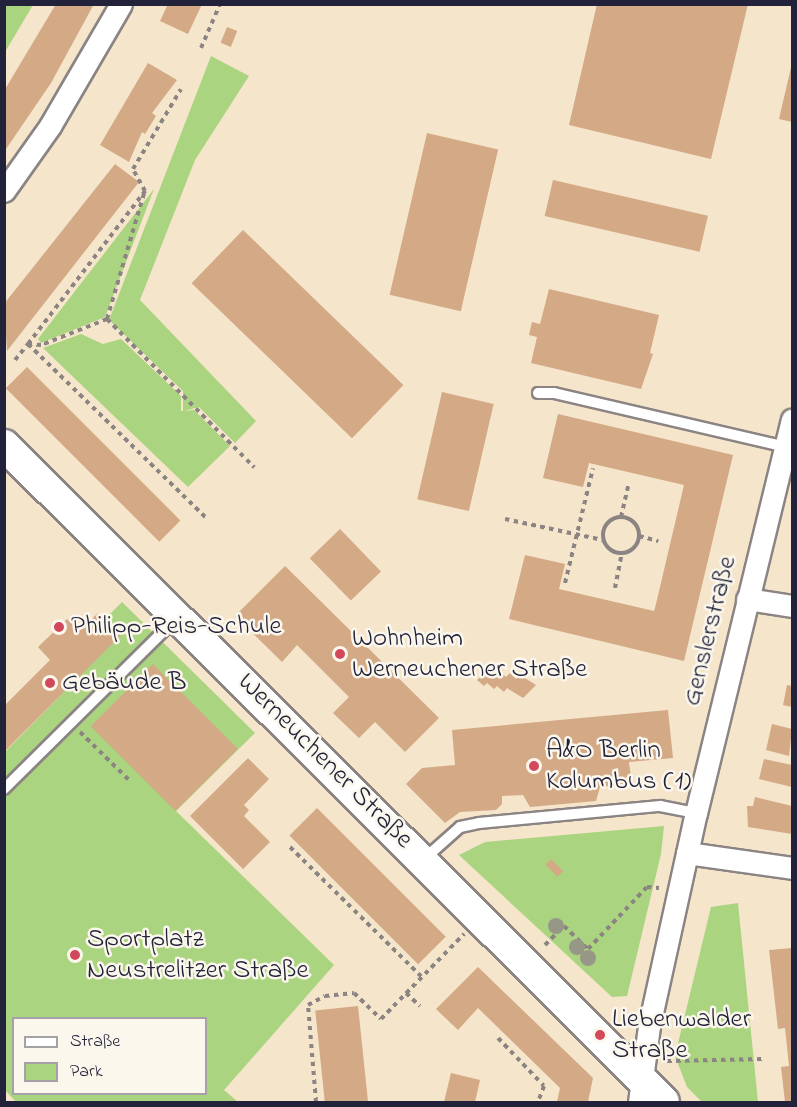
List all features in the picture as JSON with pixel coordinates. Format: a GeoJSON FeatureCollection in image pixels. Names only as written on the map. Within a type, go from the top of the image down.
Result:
{"type":"FeatureCollection","features":[{"type":"Feature","properties":{"kind":"street"},"geometry":{"type":"LineString","coordinates":[[4,191],[55,118],[121,4]]}},
{"type":"Feature","properties":{"kind":"street","name":"Genslerstraße"},"geometry":{"type":"LineString","coordinates":[[641,1091],[649,1026],[696,813],[792,420]]}},
{"type":"Feature","properties":{"kind":"street","name":"Werneuchener Straße"},"geometry":{"type":"LineString","coordinates":[[4,445],[180,616],[423,860],[641,1091]]}},
{"type":"Feature","properties":{"kind":"street"},"geometry":{"type":"LineString","coordinates":[[747,599],[792,606]]}},
{"type":"Feature","properties":{"kind":"street"},"geometry":{"type":"LineString","coordinates":[[687,853],[792,868]]}},
{"type":"Feature","properties":{"kind":"street"},"geometry":{"type":"LineString","coordinates":[[641,1091],[664,1102]]}},
{"type":"Feature","properties":{"kind":"lane"},"geometry":{"type":"LineString","coordinates":[[537,393],[554,393],[786,447]]}},
{"type":"Feature","properties":{"kind":"lane"},"geometry":{"type":"LineString","coordinates":[[4,789],[180,616]]}},
{"type":"Feature","properties":{"kind":"lane"},"geometry":{"type":"LineString","coordinates":[[423,860],[460,827],[479,823],[660,806],[696,813]]}},
{"type":"Feature","properties":{"kind":"path"},"geometry":{"type":"LineString","coordinates":[[201,48],[220,4]]}},
{"type":"Feature","properties":{"kind":"path"},"geometry":{"type":"LineString","coordinates":[[107,319],[145,191],[133,169],[181,89]]}},
{"type":"Feature","properties":{"kind":"path"},"geometry":{"type":"LineString","coordinates":[[15,360],[145,191]]}},
{"type":"Feature","properties":{"kind":"path"},"geometry":{"type":"LineString","coordinates":[[28,344],[41,345],[107,319]]}},
{"type":"Feature","properties":{"kind":"path"},"geometry":{"type":"LineString","coordinates":[[107,319],[254,467]]}},
{"type":"Feature","properties":{"kind":"path"},"geometry":{"type":"LineString","coordinates":[[28,344],[205,517]]}},
{"type":"Feature","properties":{"kind":"path"},"geometry":{"type":"LineString","coordinates":[[565,583],[593,468]]}},
{"type":"Feature","properties":{"kind":"path"},"geometry":{"type":"LineString","coordinates":[[621,518],[628,486]]}},
{"type":"Feature","properties":{"kind":"path"},"geometry":{"type":"LineString","coordinates":[[621,518],[634,524],[639,536],[636,546],[622,553],[609,550],[603,540],[607,523],[621,518]]}},
{"type":"Feature","properties":{"kind":"path"},"geometry":{"type":"LineString","coordinates":[[505,519],[576,537],[603,540]]}},
{"type":"Feature","properties":{"kind":"path"},"geometry":{"type":"LineString","coordinates":[[639,536],[657,541]]}},
{"type":"Feature","properties":{"kind":"path"},"geometry":{"type":"LineString","coordinates":[[615,588],[622,553]]}},
{"type":"Feature","properties":{"kind":"path"},"geometry":{"type":"LineString","coordinates":[[71,724],[130,781]]}},
{"type":"Feature","properties":{"kind":"path"},"geometry":{"type":"LineString","coordinates":[[290,847],[422,977]]}},
{"type":"Feature","properties":{"kind":"path"},"geometry":{"type":"LineString","coordinates":[[545,945],[564,926],[588,949],[647,887],[659,888]]}},
{"type":"Feature","properties":{"kind":"path"},"geometry":{"type":"LineString","coordinates":[[316,1102],[308,1005],[325,996],[354,993],[381,1019],[466,932]]}},
{"type":"Feature","properties":{"kind":"path"},"geometry":{"type":"LineString","coordinates":[[406,993],[420,1006]]}},
{"type":"Feature","properties":{"kind":"path"},"geometry":{"type":"LineString","coordinates":[[498,1038],[544,1086],[538,1102]]}},
{"type":"Feature","properties":{"kind":"path"},"geometry":{"type":"LineString","coordinates":[[667,1061],[762,1059]]}},
{"type":"Feature","properties":{"kind":"green space"},"geometry":{"type":"Polygon","coordinates":[[[4,5],[33,5],[5,52],[4,5]]]}},
{"type":"Feature","properties":{"kind":"green space"},"geometry":{"type":"Polygon","coordinates":[[[211,56],[249,76],[195,160],[140,300],[256,421],[235,443],[199,407],[184,411],[194,410],[230,446],[188,487],[43,348],[81,334],[103,344],[121,339],[181,396],[181,411],[183,411],[183,391],[109,320],[211,56]]]}},
{"type":"Feature","properties":{"kind":"green space"},"geometry":{"type":"Polygon","coordinates":[[[154,189],[105,317],[41,343],[38,339],[154,189]]]}},
{"type":"Feature","properties":{"kind":"green space"},"geometry":{"type":"Polygon","coordinates":[[[122,602],[255,733],[176,811],[334,965],[224,1090],[238,1102],[16,1102],[5,1090],[5,752],[120,635],[105,619],[122,602]]]}},
{"type":"Feature","properties":{"kind":"green space"},"geometry":{"type":"Polygon","coordinates":[[[664,826],[661,854],[627,996],[612,997],[459,855],[485,842],[664,826]]]}},
{"type":"Feature","properties":{"kind":"green space"},"geometry":{"type":"Polygon","coordinates":[[[738,903],[758,1102],[702,1102],[687,1087],[675,1056],[711,907],[738,903]]]}},
{"type":"Feature","properties":{"kind":"building"},"geometry":{"type":"Polygon","coordinates":[[[56,4],[94,4],[51,83],[4,152],[4,91],[56,4]]]}},
{"type":"Feature","properties":{"kind":"building"},"geometry":{"type":"Polygon","coordinates":[[[168,4],[202,4],[188,34],[160,21],[168,4]]]}},
{"type":"Feature","properties":{"kind":"building"},"geometry":{"type":"Polygon","coordinates":[[[597,4],[748,4],[711,159],[569,125],[597,4]]]}},
{"type":"Feature","properties":{"kind":"building"},"geometry":{"type":"Polygon","coordinates":[[[227,27],[237,31],[231,47],[221,43],[227,27]]]}},
{"type":"Feature","properties":{"kind":"building"},"geometry":{"type":"Polygon","coordinates":[[[148,63],[177,80],[152,113],[156,116],[145,134],[142,132],[129,162],[100,145],[148,63]]]}},
{"type":"Feature","properties":{"kind":"building"},"geometry":{"type":"Polygon","coordinates":[[[792,63],[792,122],[779,119],[792,63]]]}},
{"type":"Feature","properties":{"kind":"building"},"geometry":{"type":"Polygon","coordinates":[[[427,133],[498,149],[461,311],[390,295],[427,133]]]}},
{"type":"Feature","properties":{"kind":"building"},"geometry":{"type":"Polygon","coordinates":[[[115,164],[139,182],[7,351],[4,304],[115,164]]]}},
{"type":"Feature","properties":{"kind":"building"},"geometry":{"type":"Polygon","coordinates":[[[553,180],[708,216],[700,252],[545,216],[553,180]]]}},
{"type":"Feature","properties":{"kind":"building"},"geometry":{"type":"Polygon","coordinates":[[[243,230],[403,385],[352,438],[192,283],[243,230]]]}},
{"type":"Feature","properties":{"kind":"building"},"geometry":{"type":"Polygon","coordinates":[[[549,289],[659,315],[650,353],[653,354],[641,389],[531,363],[537,337],[529,335],[532,322],[540,324],[549,289]]]}},
{"type":"Feature","properties":{"kind":"building"},"geometry":{"type":"Polygon","coordinates":[[[27,367],[180,520],[159,542],[6,388],[27,367]]]}},
{"type":"Feature","properties":{"kind":"building"},"geometry":{"type":"Polygon","coordinates":[[[442,392],[494,404],[469,511],[417,499],[442,392]]]}},
{"type":"Feature","properties":{"kind":"building"},"geometry":{"type":"Polygon","coordinates":[[[558,414],[733,455],[684,661],[509,619],[525,555],[565,564],[559,589],[654,611],[656,604],[684,485],[589,463],[583,487],[543,478],[558,414]]]}},
{"type":"Feature","properties":{"kind":"building"},"geometry":{"type":"Polygon","coordinates":[[[340,529],[381,571],[351,601],[310,558],[340,529]]]}},
{"type":"Feature","properties":{"kind":"building","name":"Wohnheim Werneuchener Straße"},"geometry":{"type":"Polygon","coordinates":[[[285,566],[439,718],[405,752],[375,722],[359,738],[333,713],[349,697],[297,645],[282,662],[235,616],[285,566]]]}},
{"type":"Feature","properties":{"kind":"building","name":"Gebäude B"},"geometry":{"type":"Polygon","coordinates":[[[98,613],[121,635],[4,752],[4,706],[50,660],[38,647],[67,619],[79,631],[98,613]]]}},
{"type":"Feature","properties":{"kind":"building"},"geometry":{"type":"Polygon","coordinates":[[[153,664],[238,749],[176,811],[91,726],[153,664]]]}},
{"type":"Feature","properties":{"kind":"building"},"geometry":{"type":"Polygon","coordinates":[[[490,667],[496,674],[499,670],[506,677],[510,673],[516,679],[520,675],[536,685],[523,698],[507,688],[504,692],[497,686],[494,689],[487,683],[484,686],[477,680],[490,667]]]}},
{"type":"Feature","properties":{"kind":"building"},"geometry":{"type":"Polygon","coordinates":[[[787,685],[792,686],[792,707],[783,705],[787,685]]]}},
{"type":"Feature","properties":{"kind":"building","name":"A&O Berlin Kolumbus (1)"},"geometry":{"type":"Polygon","coordinates":[[[668,710],[673,758],[629,762],[632,784],[600,787],[596,801],[530,807],[523,795],[502,796],[502,804],[496,810],[460,812],[445,823],[406,784],[422,768],[455,765],[452,730],[668,710]]]}},
{"type":"Feature","properties":{"kind":"building"},"geometry":{"type":"Polygon","coordinates":[[[772,724],[792,729],[789,756],[766,750],[772,724]]]}},
{"type":"Feature","properties":{"kind":"building"},"geometry":{"type":"Polygon","coordinates":[[[248,758],[269,779],[244,805],[249,810],[244,816],[270,842],[243,869],[190,816],[248,758]]]}},
{"type":"Feature","properties":{"kind":"building"},"geometry":{"type":"Polygon","coordinates":[[[764,759],[792,765],[792,787],[759,779],[764,759]]]}},
{"type":"Feature","properties":{"kind":"building"},"geometry":{"type":"Polygon","coordinates":[[[755,797],[792,806],[792,834],[748,827],[747,806],[753,806],[755,797]]]}},
{"type":"Feature","properties":{"kind":"building"},"geometry":{"type":"Polygon","coordinates":[[[317,808],[446,937],[418,964],[289,836],[317,808]]]}},
{"type":"Feature","properties":{"kind":"building"},"geometry":{"type":"Polygon","coordinates":[[[551,859],[563,871],[557,877],[545,865],[551,859]]]}},
{"type":"Feature","properties":{"kind":"building"},"geometry":{"type":"Polygon","coordinates":[[[792,948],[792,1102],[785,1102],[781,1067],[789,1066],[785,1028],[778,1029],[769,950],[792,948]]]}},
{"type":"Feature","properties":{"kind":"building"},"geometry":{"type":"Polygon","coordinates":[[[478,967],[593,1078],[588,1102],[557,1102],[560,1088],[478,1008],[458,1030],[436,1009],[478,967]]]}},
{"type":"Feature","properties":{"kind":"building"},"geometry":{"type":"Polygon","coordinates":[[[358,1006],[368,1102],[325,1102],[315,1010],[358,1006]]]}},
{"type":"Feature","properties":{"kind":"building"},"geometry":{"type":"Polygon","coordinates":[[[451,1073],[480,1080],[475,1102],[444,1102],[451,1073]]]}},
{"type":"Feature","properties":{"kind":"place","name":"Philipp-Reis-Schule"},"geometry":{"type":"Point","coordinates":[59,627]}},
{"type":"Feature","properties":{"kind":"place","name":"Wohnheim Werneuchener Straße"},"geometry":{"type":"Point","coordinates":[340,654]}},
{"type":"Feature","properties":{"kind":"place","name":"Gebäude B"},"geometry":{"type":"Point","coordinates":[50,683]}},
{"type":"Feature","properties":{"kind":"place","name":"A&O Berlin Kolumbus (1)"},"geometry":{"type":"Point","coordinates":[534,766]}},
{"type":"Feature","properties":{"kind":"place","name":"Sportplatz Neustrelitzer Straße"},"geometry":{"type":"Point","coordinates":[75,955]}},
{"type":"Feature","properties":{"kind":"place","name":"Liebenwalder Straße"},"geometry":{"type":"Point","coordinates":[600,1035]}}]}
